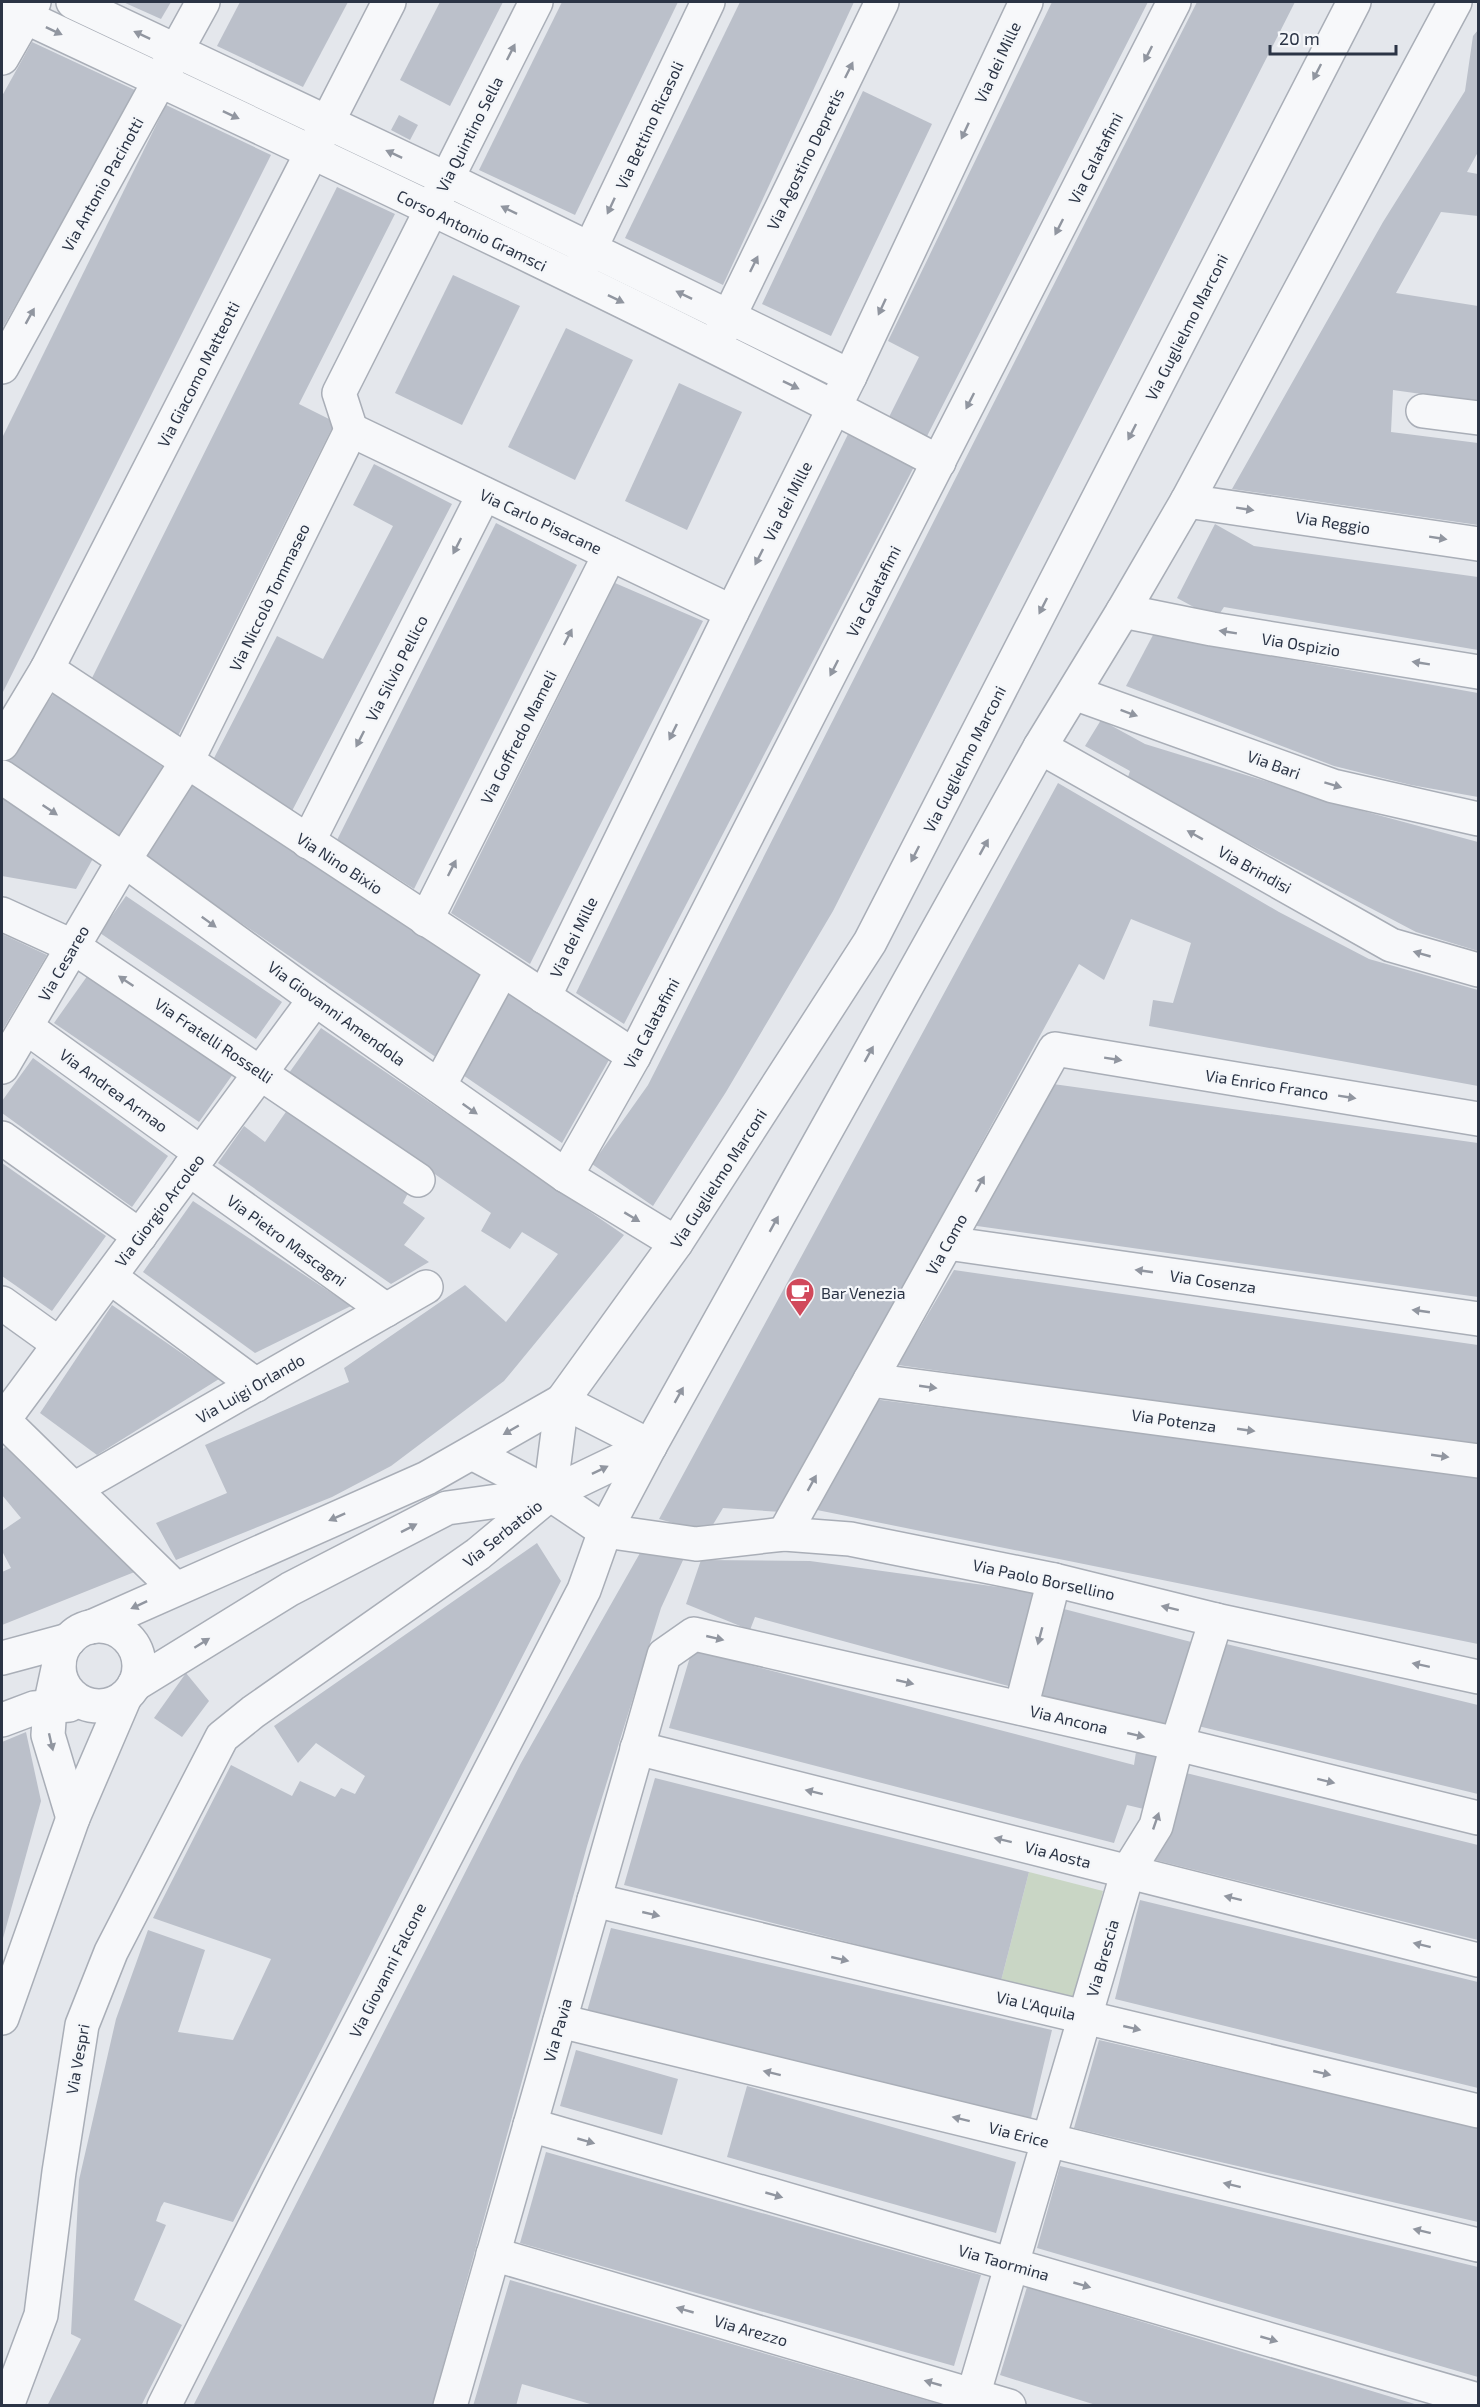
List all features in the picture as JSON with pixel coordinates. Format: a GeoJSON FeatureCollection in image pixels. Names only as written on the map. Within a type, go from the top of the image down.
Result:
{"type":"FeatureCollection","features":[{"type":"Feature","properties":{"kind":"street","name":"Corso Antonio Gramsci"},"geometry":{"type":"LineString","coordinates":[[73,2],[447,179],[850,376]]}},
{"type":"Feature","properties":{"kind":"street","name":"Via Antonio Pacinotti"},"geometry":{"type":"LineString","coordinates":[[2,367],[203,2]]}},
{"type":"Feature","properties":{"kind":"street","name":"Via Giacomo Matteotti"},"geometry":{"type":"LineString","coordinates":[[2,744],[47,669],[389,2]]}},
{"type":"Feature","properties":{"kind":"street","name":"Via Quintino Sella"},"geometry":{"type":"LineString","coordinates":[[351,430],[339,393],[536,2]]}},
{"type":"Feature","properties":{"kind":"street","name":"Via Bettino Ricasoli"},"geometry":{"type":"LineString","coordinates":[[576,280],[708,2]]}},
{"type":"Feature","properties":{"kind":"street","name":"Via Agostino Depretis"},"geometry":{"type":"LineString","coordinates":[[714,348],[882,2]]}},
{"type":"Feature","properties":{"kind":"street","name":"Via dei Mille"},"geometry":{"type":"LineString","coordinates":[[544,997],[850,376],[1026,2]]}},
{"type":"Feature","properties":{"kind":"street","name":"Via Calatafimi"},"geometry":{"type":"LineString","coordinates":[[566,1176],[634,1056],[1174,2]]}},
{"type":"Feature","properties":{"kind":"street","name":"Via Guglielmo Marconi"},"geometry":{"type":"LineString","coordinates":[[550,1494],[562,1401],[676,1244],[870,942],[1354,2]]}},
{"type":"Feature","properties":{"kind":"street"},"geometry":{"type":"LineString","coordinates":[[550,1494],[650,1446],[1040,747],[1124,611],[1188,501],[1455,2]]}},
{"type":"Feature","properties":{"kind":"street","name":"Corso Antonio Gramsci"},"geometry":{"type":"LineString","coordinates":[[20,8],[159,81],[834,406],[939,462]]}},
{"type":"Feature","properties":{"kind":"street"},"geometry":{"type":"LineString","coordinates":[[2,58],[20,8]]}},
{"type":"Feature","properties":{"kind":"street"},"geometry":{"type":"LineString","coordinates":[[1424,411],[1479,418]]}},
{"type":"Feature","properties":{"kind":"street","name":"Via Carlo Pisacane"},"geometry":{"type":"LineString","coordinates":[[351,430],[732,612]]}},
{"type":"Feature","properties":{"kind":"street","name":"Via Niccolò Tommaseo"},"geometry":{"type":"LineString","coordinates":[[124,860],[186,763],[351,430]]}},
{"type":"Feature","properties":{"kind":"street","name":"Via Silvio Pellico"},"geometry":{"type":"LineString","coordinates":[[308,842],[484,494]]}},
{"type":"Feature","properties":{"kind":"street","name":"Via Reggio"},"geometry":{"type":"LineString","coordinates":[[1188,501],[1479,544]]}},
{"type":"Feature","properties":{"kind":"street","name":"Via Goffredo Mameli"},"geometry":{"type":"LineString","coordinates":[[426,920],[610,554]]}},
{"type":"Feature","properties":{"kind":"street","name":"Via Ospizio"},"geometry":{"type":"LineString","coordinates":[[1124,611],[1212,629],[1479,672]]}},
{"type":"Feature","properties":{"kind":"street","name":"Via Nino Bixio"},"geometry":{"type":"LineString","coordinates":[[47,669],[186,763],[634,1056]]}},
{"type":"Feature","properties":{"kind":"street","name":"Via Bari"},"geometry":{"type":"LineString","coordinates":[[1074,693],[1334,786],[1479,819]]}},
{"type":"Feature","properties":{"kind":"street","name":"Via Brindisi"},"geometry":{"type":"LineString","coordinates":[[1040,747],[1391,945],[1479,970]]}},
{"type":"Feature","properties":{"kind":"street","name":"Via Giovanni Amendola"},"geometry":{"type":"LineString","coordinates":[[2,777],[124,860],[315,999],[566,1176],[676,1244]]}},
{"type":"Feature","properties":{"kind":"street","name":"Via Cesareo"},"geometry":{"type":"LineString","coordinates":[[2,1067],[124,860]]}},
{"type":"Feature","properties":{"kind":"street","name":"Via Fratelli Rosselli"},"geometry":{"type":"LineString","coordinates":[[2,914],[72,946],[418,1180]]}},
{"type":"Feature","properties":{"kind":"street"},"geometry":{"type":"LineString","coordinates":[[439,1086],[502,970]]}},
{"type":"Feature","properties":{"kind":"street","name":"Via Giorgio Arcoleo"},"geometry":{"type":"LineString","coordinates":[[2,1421],[315,999]]}},
{"type":"Feature","properties":{"kind":"street","name":"Via Andrea Armao"},"geometry":{"type":"LineString","coordinates":[[26,1027],[195,1161]]}},
{"type":"Feature","properties":{"kind":"street","name":"Via Enrico Franco"},"geometry":{"type":"LineString","coordinates":[[1055,1049],[1479,1119]]}},
{"type":"Feature","properties":{"kind":"street","name":"Via Como"},"geometry":{"type":"LineString","coordinates":[[784,1534],[1055,1049]]}},
{"type":"Feature","properties":{"kind":"street"},"geometry":{"type":"LineString","coordinates":[[2,1138],[140,1236]]}},
{"type":"Feature","properties":{"kind":"street","name":"Via Pietro Mascagni"},"geometry":{"type":"LineString","coordinates":[[195,1161],[386,1310]]}},
{"type":"Feature","properties":{"kind":"street","name":"Via Cosenza"},"geometry":{"type":"LineString","coordinates":[[946,1243],[1479,1319]]}},
{"type":"Feature","properties":{"kind":"street"},"geometry":{"type":"LineString","coordinates":[[110,1276],[256,1385]]}},
{"type":"Feature","properties":{"kind":"street","name":"Via Luigi Orlando"},"geometry":{"type":"LineString","coordinates":[[74,1489],[426,1287]]}},
{"type":"Feature","properties":{"kind":"street"},"geometry":{"type":"LineString","coordinates":[[2,1303],[59,1344]]}},
{"type":"Feature","properties":{"kind":"street","name":"Via Potenza"},"geometry":{"type":"LineString","coordinates":[[870,1380],[1479,1461]]}},
{"type":"Feature","properties":{"kind":"street"},"geometry":{"type":"LineString","coordinates":[[2,1658],[73,1644],[175,1588],[427,1478],[562,1401],[650,1446]]}},
{"type":"Feature","properties":{"kind":"street"},"geometry":{"type":"LineString","coordinates":[[2,1421],[175,1588]]}},
{"type":"Feature","properties":{"kind":"street","name":"Via Giovanni Falcone"},"geometry":{"type":"LineString","coordinates":[[164,2406],[280,2176],[584,1590],[605,1531],[650,1446]]}},
{"type":"Feature","properties":{"kind":"street"},"geometry":{"type":"LineString","coordinates":[[472,1452],[550,1494],[605,1531]]}},
{"type":"Feature","properties":{"kind":"street"},"geometry":{"type":"LineString","coordinates":[[427,1478],[478,1554]]}},
{"type":"Feature","properties":{"kind":"street","name":"Via Serbatoio"},"geometry":{"type":"LineString","coordinates":[[86,1704],[99,1706],[112,1704],[290,1588],[447,1509],[550,1494]]}},
{"type":"Feature","properties":{"kind":"street","name":"Via Serbatoio"},"geometry":{"type":"LineString","coordinates":[[222,1737],[253,1712],[478,1554],[550,1494]]}},
{"type":"Feature","properties":{"kind":"street","name":"Via Paolo Borsellino"},"geometry":{"type":"LineString","coordinates":[[605,1531],[696,1544],[784,1534],[850,1539],[1054,1580],[1216,1620],[1479,1677]]}},
{"type":"Feature","properties":{"kind":"street"},"geometry":{"type":"LineString","coordinates":[[1021,1708],[1054,1580]]}},
{"type":"Feature","properties":{"kind":"street","name":"Via Brescia"},"geometry":{"type":"LineString","coordinates":[[971,2400],[1128,1871],[1156,1826],[1177,1744],[1216,1620]]}},
{"type":"Feature","properties":{"kind":"street"},"geometry":{"type":"LineString","coordinates":[[2,2015],[73,1818],[139,1669],[137,1654],[129,1640],[116,1630],[103,1626],[73,1644],[60,1676],[65,1688],[74,1698],[86,1704]]}},
{"type":"Feature","properties":{"kind":"street","name":"Via Ancona"},"geometry":{"type":"LineString","coordinates":[[664,1655],[694,1634],[1177,1744],[1479,1818]]}},
{"type":"Feature","properties":{"kind":"street"},"geometry":{"type":"LineString","coordinates":[[73,1644],[50,1706],[48,1735],[73,1818]]}},
{"type":"Feature","properties":{"kind":"street","name":"Via Pavia"},"geometry":{"type":"LineString","coordinates":[[450,2406],[664,1655]]}},
{"type":"Feature","properties":{"kind":"street"},"geometry":{"type":"LineString","coordinates":[[2,1720],[34,1708],[86,1704]]}},
{"type":"Feature","properties":{"kind":"street","name":"Via Vespri"},"geometry":{"type":"LineString","coordinates":[[7,2406],[41,2315],[59,2172],[82,2025],[111,1952],[222,1737]]}},
{"type":"Feature","properties":{"kind":"street","name":"Via Aosta"},"geometry":{"type":"LineString","coordinates":[[637,1748],[1479,1960]]}},
{"type":"Feature","properties":{"kind":"street","name":"Via L'Aquila"},"geometry":{"type":"LineString","coordinates":[[594,1900],[1479,2110]]}},
{"type":"Feature","properties":{"kind":"street","name":"Via Erice"},"geometry":{"type":"LineString","coordinates":[[560,2021],[1479,2245]]}},
{"type":"Feature","properties":{"kind":"street","name":"Via Taormina"},"geometry":{"type":"LineString","coordinates":[[530,2125],[1479,2400]]}},
{"type":"Feature","properties":{"kind":"street","name":"Via Arezzo"},"geometry":{"type":"LineString","coordinates":[[493,2254],[971,2400],[1009,2406]]}},
{"type":"Feature","properties":{"kind":"green space"},"geometry":{"type":"Polygon","coordinates":[[[1029,1872],[1103,1891],[1075,1999],[1001,1981],[1029,1872]]]}},
{"type":"Feature","properties":{"kind":"building"},"geometry":{"type":"Polygon","coordinates":[[[123,2],[171,2],[161,19],[123,2]]]}},
{"type":"Feature","properties":{"kind":"building"},"geometry":{"type":"Polygon","coordinates":[[[240,2],[348,2],[303,87],[217,46],[240,2]]]}},
{"type":"Feature","properties":{"kind":"building"},"geometry":{"type":"Polygon","coordinates":[[[440,2],[503,2],[450,106],[400,80],[440,2]]]}},
{"type":"Feature","properties":{"kind":"building"},"geometry":{"type":"Polygon","coordinates":[[[562,2],[678,2],[575,215],[479,170],[562,2]]]}},
{"type":"Feature","properties":{"kind":"building"},"geometry":{"type":"Polygon","coordinates":[[[740,2],[854,2],[723,285],[625,238],[740,2]]]}},
{"type":"Feature","properties":{"kind":"building"},"geometry":{"type":"Polygon","coordinates":[[[1052,2],[1148,2],[922,446],[885,425],[919,357],[888,341],[1052,2]]]}},
{"type":"Feature","properties":{"kind":"building"},"geometry":{"type":"Polygon","coordinates":[[[1197,2],[1295,2],[833,911],[726,1092],[653,1206],[592,1164],[648,1085],[1197,2]]]}},
{"type":"Feature","properties":{"kind":"building"},"geometry":{"type":"Polygon","coordinates":[[[1478,30],[1478,152],[1467,172],[1478,174],[1478,216],[1441,212],[1396,293],[1478,306],[1478,402],[1393,390],[1391,432],[1478,443],[1478,525],[1232,489],[1383,222],[1465,91],[1473,36],[1478,30]]]}},
{"type":"Feature","properties":{"kind":"building"},"geometry":{"type":"Polygon","coordinates":[[[32,42],[137,91],[2,329],[2,96],[32,42]]]}},
{"type":"Feature","properties":{"kind":"building"},"geometry":{"type":"Polygon","coordinates":[[[863,91],[932,124],[831,336],[762,304],[863,91]]]}},
{"type":"Feature","properties":{"kind":"building"},"geometry":{"type":"Polygon","coordinates":[[[166,105],[271,155],[2,694],[2,438],[166,105]]]}},
{"type":"Feature","properties":{"kind":"building"},"geometry":{"type":"Polygon","coordinates":[[[399,115],[418,125],[410,140],[391,130],[399,115]]]}},
{"type":"Feature","properties":{"kind":"building"},"geometry":{"type":"Polygon","coordinates":[[[337,187],[395,214],[299,404],[335,422],[177,738],[90,682],[337,187]]]}},
{"type":"Feature","properties":{"kind":"building"},"geometry":{"type":"Polygon","coordinates":[[[453,275],[520,306],[462,425],[395,393],[453,275]]]}},
{"type":"Feature","properties":{"kind":"building"},"geometry":{"type":"Polygon","coordinates":[[[566,328],[633,360],[575,480],[508,447],[566,328]]]}},
{"type":"Feature","properties":{"kind":"building"},"geometry":{"type":"Polygon","coordinates":[[[679,383],[742,412],[687,530],[625,501],[679,383]]]}},
{"type":"Feature","properties":{"kind":"building"},"geometry":{"type":"Polygon","coordinates":[[[851,428],[916,463],[624,1024],[576,993],[851,428]]]}},
{"type":"Feature","properties":{"kind":"building"},"geometry":{"type":"Polygon","coordinates":[[[374,464],[452,504],[292,811],[213,760],[277,636],[323,659],[393,526],[353,505],[374,464]]]}},
{"type":"Feature","properties":{"kind":"building"},"geometry":{"type":"Polygon","coordinates":[[[496,523],[577,565],[414,889],[337,840],[496,523]]]}},
{"type":"Feature","properties":{"kind":"building"},"geometry":{"type":"Polygon","coordinates":[[[1215,524],[1254,546],[1478,577],[1478,650],[1224,607],[1216,619],[1177,598],[1215,524]]]}},
{"type":"Feature","properties":{"kind":"building"},"geometry":{"type":"Polygon","coordinates":[[[615,583],[703,621],[530,964],[451,913],[615,583]]]}},
{"type":"Feature","properties":{"kind":"building"},"geometry":{"type":"Polygon","coordinates":[[[1153,635],[1478,693],[1478,797],[1411,785],[1334,766],[1126,686],[1153,635]]]}},
{"type":"Feature","properties":{"kind":"building"},"geometry":{"type":"Polygon","coordinates":[[[54,693],[169,771],[121,841],[7,762],[54,693]]]}},
{"type":"Feature","properties":{"kind":"building"},"geometry":{"type":"Polygon","coordinates":[[[1101,720],[1145,744],[1363,811],[1478,842],[1478,951],[1416,932],[1127,780],[1130,771],[1085,746],[1101,720]]]}},
{"type":"Feature","properties":{"kind":"building"},"geometry":{"type":"Polygon","coordinates":[[[193,782],[487,976],[440,1060],[144,856],[193,782]]]}},
{"type":"Feature","properties":{"kind":"building"},"geometry":{"type":"Polygon","coordinates":[[[1058,783],[1279,912],[1369,959],[1478,990],[1478,1086],[1149,1026],[1153,1000],[1173,1003],[1191,943],[1131,919],[1104,980],[1079,964],[781,1512],[723,1508],[708,1533],[659,1519],[1058,783]]]}},
{"type":"Feature","properties":{"kind":"building"},"geometry":{"type":"Polygon","coordinates":[[[2,792],[95,855],[76,889],[2,876],[2,792]]]}},
{"type":"Feature","properties":{"kind":"building"},"geometry":{"type":"Polygon","coordinates":[[[126,896],[282,1002],[256,1039],[100,933],[126,896]]]}},
{"type":"Feature","properties":{"kind":"building"},"geometry":{"type":"Polygon","coordinates":[[[2,934],[47,955],[2,1031],[2,934]]]}},
{"type":"Feature","properties":{"kind":"building"},"geometry":{"type":"Polygon","coordinates":[[[88,975],[233,1074],[199,1122],[54,1023],[88,975]]]}},
{"type":"Feature","properties":{"kind":"building"},"geometry":{"type":"Polygon","coordinates":[[[504,988],[610,1058],[562,1143],[457,1071],[504,988]]]}},
{"type":"Feature","properties":{"kind":"building"},"geometry":{"type":"Polygon","coordinates":[[[321,1028],[624,1235],[504,1381],[391,1466],[332,1497],[176,1560],[156,1523],[227,1493],[205,1445],[349,1382],[344,1368],[465,1285],[506,1322],[558,1254],[522,1232],[510,1249],[481,1231],[491,1213],[289,1073],[321,1028]]]}},
{"type":"Feature","properties":{"kind":"building"},"geometry":{"type":"Polygon","coordinates":[[[33,1058],[168,1156],[132,1207],[2,1113],[2,1101],[33,1058]]]}},
{"type":"Feature","properties":{"kind":"building"},"geometry":{"type":"Polygon","coordinates":[[[1053,1084],[1478,1143],[1478,1297],[970,1225],[1053,1084]]]}},
{"type":"Feature","properties":{"kind":"building"},"geometry":{"type":"Polygon","coordinates":[[[290,1106],[409,1191],[403,1203],[425,1218],[404,1245],[429,1262],[391,1284],[218,1163],[244,1126],[265,1142],[290,1106]]]}},
{"type":"Feature","properties":{"kind":"building"},"geometry":{"type":"Polygon","coordinates":[[[2,1163],[106,1236],[52,1311],[2,1276],[2,1163]]]}},
{"type":"Feature","properties":{"kind":"building"},"geometry":{"type":"Polygon","coordinates":[[[193,1201],[351,1306],[255,1353],[143,1272],[193,1201]]]}},
{"type":"Feature","properties":{"kind":"building"},"geometry":{"type":"Polygon","coordinates":[[[954,1270],[1478,1345],[1478,1448],[898,1365],[954,1270]]]}},
{"type":"Feature","properties":{"kind":"building"},"geometry":{"type":"Polygon","coordinates":[[[112,1305],[219,1379],[97,1455],[40,1413],[112,1305]]]}},
{"type":"Feature","properties":{"kind":"building"},"geometry":{"type":"Polygon","coordinates":[[[873,1399],[1478,1476],[1478,1644],[817,1510],[873,1399]]]}},
{"type":"Feature","properties":{"kind":"building"},"geometry":{"type":"Polygon","coordinates":[[[6,1446],[137,1571],[2,1625],[2,1572],[11,1568],[2,1551],[2,1531],[21,1518],[2,1495],[2,1450],[6,1446]]]}},
{"type":"Feature","properties":{"kind":"building"},"geometry":{"type":"Polygon","coordinates":[[[537,1543],[561,1581],[233,2222],[164,2202],[161,2207],[156,2221],[166,2225],[134,2300],[182,2325],[141,2406],[47,2406],[81,2339],[71,2334],[79,2180],[116,2019],[148,1930],[205,1950],[178,2032],[233,2040],[271,1959],[153,1918],[231,1765],[292,1796],[300,1781],[335,1797],[341,1788],[355,1794],[365,1776],[316,1743],[298,1763],[274,1726],[537,1543]]]}},
{"type":"Feature","properties":{"kind":"building"},"geometry":{"type":"Polygon","coordinates":[[[640,1553],[684,1558],[661,1608],[587,1846],[432,2406],[193,2406],[521,1763],[640,1553]]]}},
{"type":"Feature","properties":{"kind":"building"},"geometry":{"type":"Polygon","coordinates":[[[701,1560],[810,1561],[1041,1593],[1012,1687],[755,1617],[750,1630],[686,1604],[701,1560]]]}},
{"type":"Feature","properties":{"kind":"building"},"geometry":{"type":"Polygon","coordinates":[[[1060,1608],[1199,1644],[1177,1731],[1038,1695],[1060,1608]]]}},
{"type":"Feature","properties":{"kind":"building"},"geometry":{"type":"Polygon","coordinates":[[[1218,1642],[1478,1705],[1478,1794],[1198,1726],[1218,1642]]]}},
{"type":"Feature","properties":{"kind":"building"},"geometry":{"type":"Polygon","coordinates":[[[692,1650],[1134,1765],[1137,1745],[1166,1751],[1152,1811],[1127,1805],[1114,1843],[669,1728],[692,1650]]]}},
{"type":"Feature","properties":{"kind":"building"},"geometry":{"type":"Polygon","coordinates":[[[186,1673],[209,1701],[182,1737],[154,1718],[186,1673]]]}},
{"type":"Feature","properties":{"kind":"building"},"geometry":{"type":"Polygon","coordinates":[[[26,1732],[41,1801],[2,1942],[2,1742],[26,1732]]]}},
{"type":"Feature","properties":{"kind":"building"},"geometry":{"type":"Polygon","coordinates":[[[1178,1771],[1478,1845],[1478,1940],[1155,1860],[1178,1771]]]}},
{"type":"Feature","properties":{"kind":"building"},"geometry":{"type":"Polygon","coordinates":[[[655,1778],[1029,1872],[1001,1981],[624,1885],[655,1778]]]}},
{"type":"Feature","properties":{"kind":"building"},"geometry":{"type":"Polygon","coordinates":[[[1140,1900],[1478,1982],[1478,2088],[1115,1999],[1140,1900]]]}},
{"type":"Feature","properties":{"kind":"building"},"geometry":{"type":"Polygon","coordinates":[[[611,1928],[1052,2030],[1031,2118],[586,2015],[611,1928]]]}},
{"type":"Feature","properties":{"kind":"building"},"geometry":{"type":"Polygon","coordinates":[[[1099,2040],[1478,2127],[1478,2222],[1074,2128],[1099,2040]]]}},
{"type":"Feature","properties":{"kind":"building"},"geometry":{"type":"Polygon","coordinates":[[[576,2050],[678,2079],[662,2135],[560,2106],[576,2050]]]}},
{"type":"Feature","properties":{"kind":"building"},"geometry":{"type":"Polygon","coordinates":[[[747,2086],[1016,2162],[996,2233],[727,2157],[747,2086]]]}},
{"type":"Feature","properties":{"kind":"building"},"geometry":{"type":"Polygon","coordinates":[[[546,2152],[981,2275],[954,2366],[520,2243],[546,2152]]]}},
{"type":"Feature","properties":{"kind":"building"},"geometry":{"type":"Polygon","coordinates":[[[1060,2166],[1478,2267],[1478,2377],[1037,2248],[1060,2166]]]}},
{"type":"Feature","properties":{"kind":"building"},"geometry":{"type":"Polygon","coordinates":[[[510,2280],[943,2406],[597,2406],[522,2384],[516,2406],[473,2406],[510,2280]]]}},
{"type":"Feature","properties":{"kind":"building"},"geometry":{"type":"Polygon","coordinates":[[[1027,2287],[1418,2405],[1099,2406],[1000,2375],[1027,2287]]]}},
{"type":"Feature","properties":{"kind":"place","name":"Bar Venezia"},"geometry":{"type":"Point","coordinates":[800,1318]}}]}
